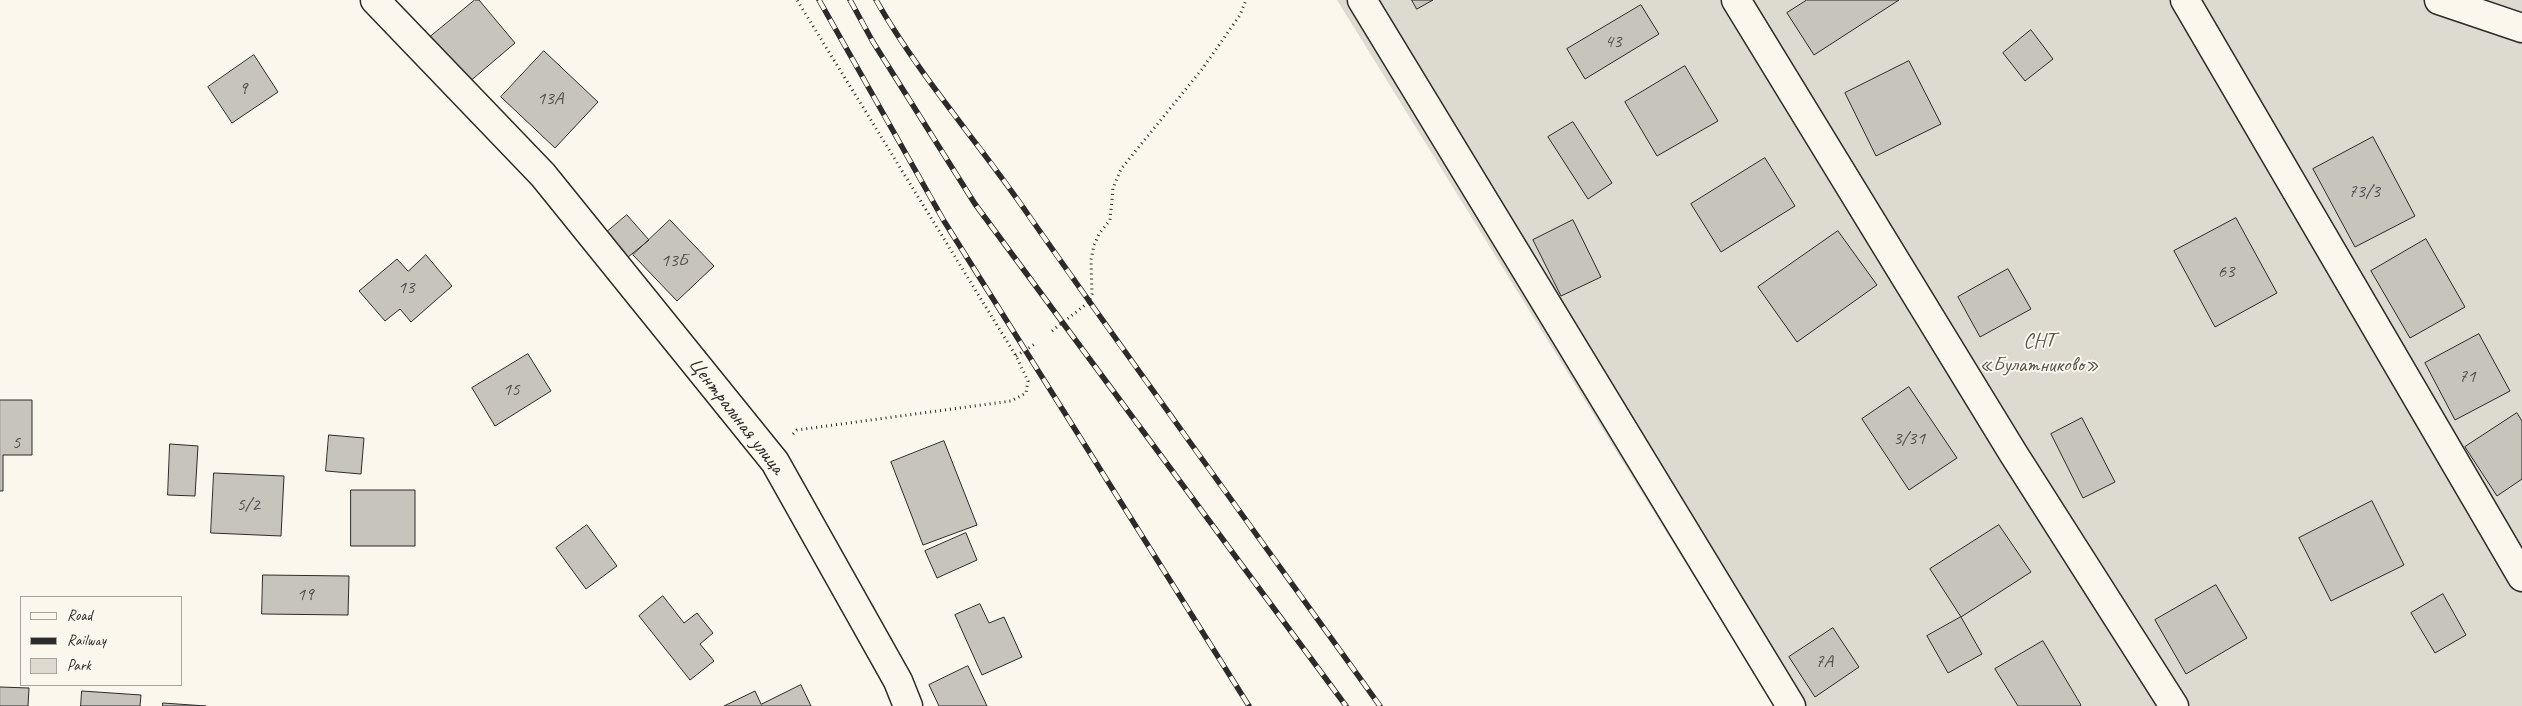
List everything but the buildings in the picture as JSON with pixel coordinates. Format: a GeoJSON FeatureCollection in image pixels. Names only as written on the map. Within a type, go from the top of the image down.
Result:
{"type":"FeatureCollection","features":[{"type":"Feature","properties":{"kind":"street","name":"Центральная улица"},"geometry":{"type":"LineString","coordinates":[[375,0],[543,175],[775,462],[898,681],[908,706]]}},
{"type":"Feature","properties":{"kind":"street"},"geometry":{"type":"LineString","coordinates":[[1362,0],[1791,706]]}},
{"type":"Feature","properties":{"kind":"street"},"geometry":{"type":"LineString","coordinates":[[1736,0],[2013,453],[2174,706]]}},
{"type":"Feature","properties":{"kind":"street"},"geometry":{"type":"LineString","coordinates":[[2185,0],[2522,577]]}},
{"type":"Feature","properties":{"kind":"street"},"geometry":{"type":"LineString","coordinates":[[2439,0],[2522,28]]}},
{"type":"Feature","properties":{"kind":"path"},"geometry":{"type":"LineString","coordinates":[[775,462],[783,444],[797,430],[1011,401],[1026,393],[1028,381],[1016,356],[797,0]]}},
{"type":"Feature","properties":{"kind":"path"},"geometry":{"type":"LineString","coordinates":[[1052,331],[1089,302],[1092,294],[1091,260],[1094,245],[1099,234],[1110,220],[1113,188],[1121,169],[1203,68],[1240,15],[1246,0]]}},
{"type":"Feature","properties":{"kind":"path"},"geometry":{"type":"LineString","coordinates":[[1016,356],[1036,344]]}},
{"type":"Feature","properties":{"kind":"green space","name":"СНТ «Булатниково»"},"geometry":{"type":"Polygon","coordinates":[[[1337,0],[2522,0],[2522,706],[1774,706],[1337,0]]]}},
{"type":"Feature","properties":{"kind":"railway"},"geometry":{"type":"LineString","coordinates":[[819,0],[944,221],[1249,706]]}},
{"type":"Feature","properties":{"kind":"railway"},"geometry":{"type":"LineString","coordinates":[[850,0],[873,42],[975,204],[1346,706]]}},
{"type":"Feature","properties":{"kind":"railway"},"geometry":{"type":"LineString","coordinates":[[876,0],[909,53],[1002,178],[1380,706]]}}]}
